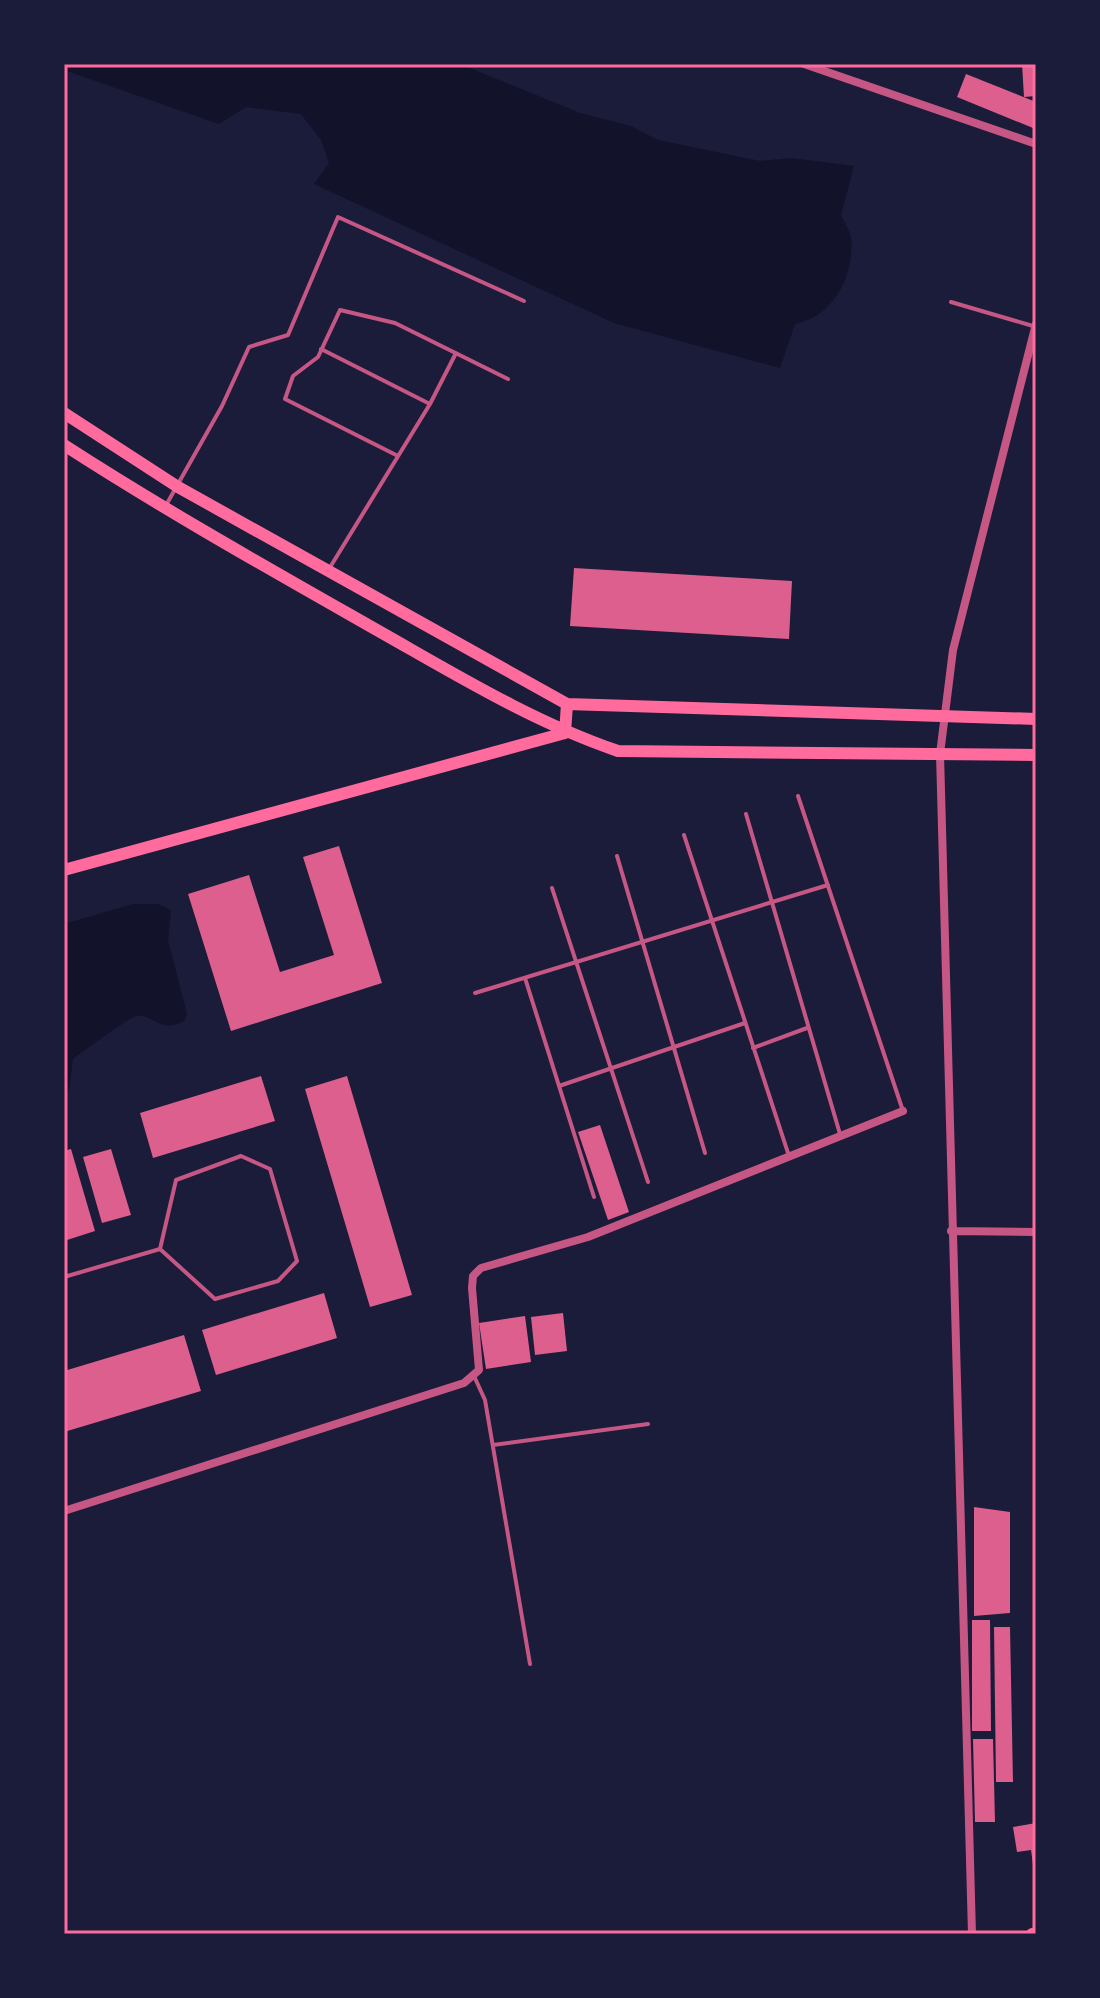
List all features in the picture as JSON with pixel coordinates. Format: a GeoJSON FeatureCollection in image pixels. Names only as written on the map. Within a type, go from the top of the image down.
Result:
{"type":"FeatureCollection","features":[{"type":"Feature","properties":{"kind":"main road"},"geometry":{"type":"LineString","coordinates":[[64,413],[178,487],[567,704],[1036,719]]}},
{"type":"Feature","properties":{"kind":"main road"},"geometry":{"type":"LineString","coordinates":[[64,445],[164,509],[565,733],[618,751],[1036,755]]}},
{"type":"Feature","properties":{"kind":"main road"},"geometry":{"type":"LineString","coordinates":[[565,733],[567,704]]}},
{"type":"Feature","properties":{"kind":"main road"},"geometry":{"type":"LineString","coordinates":[[64,870],[565,733]]}},
{"type":"Feature","properties":{"kind":"street"},"geometry":{"type":"LineString","coordinates":[[804,64],[1036,144]]}},
{"type":"Feature","properties":{"kind":"street"},"geometry":{"type":"LineString","coordinates":[[972,1934],[940,754],[942,718],[953,650],[1036,325]]}},
{"type":"Feature","properties":{"kind":"street"},"geometry":{"type":"LineString","coordinates":[[64,1511],[464,1383],[474,1376],[480,1359],[472,1288],[473,1276],[481,1268],[588,1237],[903,1111]]}},
{"type":"Feature","properties":{"kind":"street"},"geometry":{"type":"LineString","coordinates":[[951,1231],[1036,1232]]}},
{"type":"Feature","properties":{"kind":"lane"},"geometry":{"type":"LineString","coordinates":[[164,509],[249,347],[288,335],[338,217],[524,301]]}},
{"type":"Feature","properties":{"kind":"lane"},"geometry":{"type":"LineString","coordinates":[[951,302],[1036,325]]}},
{"type":"Feature","properties":{"kind":"lane"},"geometry":{"type":"LineString","coordinates":[[398,456],[285,399],[293,376],[318,357],[340,310],[395,323],[508,379]]}},
{"type":"Feature","properties":{"kind":"lane"},"geometry":{"type":"LineString","coordinates":[[321,349],[430,404]]}},
{"type":"Feature","properties":{"kind":"lane"},"geometry":{"type":"LineString","coordinates":[[327,571],[430,404],[456,353]]}},
{"type":"Feature","properties":{"kind":"lane"},"geometry":{"type":"LineString","coordinates":[[798,796],[903,1111]]}},
{"type":"Feature","properties":{"kind":"lane"},"geometry":{"type":"LineString","coordinates":[[746,814],[840,1136]]}},
{"type":"Feature","properties":{"kind":"lane"},"geometry":{"type":"LineString","coordinates":[[684,835],[789,1157]]}},
{"type":"Feature","properties":{"kind":"lane"},"geometry":{"type":"LineString","coordinates":[[617,856],[705,1153]]}},
{"type":"Feature","properties":{"kind":"lane"},"geometry":{"type":"LineString","coordinates":[[475,993],[828,885]]}},
{"type":"Feature","properties":{"kind":"lane"},"geometry":{"type":"LineString","coordinates":[[552,888],[648,1182]]}},
{"type":"Feature","properties":{"kind":"lane"},"geometry":{"type":"LineString","coordinates":[[525,978],[594,1197]]}},
{"type":"Feature","properties":{"kind":"lane"},"geometry":{"type":"LineString","coordinates":[[559,1086],[745,1023]]}},
{"type":"Feature","properties":{"kind":"lane"},"geometry":{"type":"LineString","coordinates":[[753,1048],[808,1027]]}},
{"type":"Feature","properties":{"kind":"lane"},"geometry":{"type":"LineString","coordinates":[[241,1156],[270,1169],[297,1261],[278,1281],[215,1299],[160,1249],[176,1180],[241,1156]]}},
{"type":"Feature","properties":{"kind":"lane"},"geometry":{"type":"LineString","coordinates":[[64,1277],[160,1249]]}},
{"type":"Feature","properties":{"kind":"lane"},"geometry":{"type":"LineString","coordinates":[[474,1376],[485,1400],[530,1664]]}},
{"type":"Feature","properties":{"kind":"lane"},"geometry":{"type":"LineString","coordinates":[[493,1445],[648,1424]]}},
{"type":"Feature","properties":{"kind":"shaded area"},"geometry":{"type":"Polygon","coordinates":[[[64,64],[460,64],[580,113],[631,126],[658,140],[760,161],[791,158],[854,166],[841,215],[851,238],[849,267],[845,281],[830,304],[808,320],[795,324],[780,368],[614,323],[314,184],[329,163],[321,140],[301,114],[246,107],[219,124],[64,70],[64,64]]]}},
{"type":"Feature","properties":{"kind":"shaded area"},"geometry":{"type":"Polygon","coordinates":[[[133,904],[158,904],[171,910],[168,940],[187,1014],[184,1021],[169,1025],[136,1016],[116,1028],[73,1059],[69,1089],[64,1097],[64,924],[133,904]]]}},
{"type":"Feature","properties":{"kind":"building"},"geometry":{"type":"Polygon","coordinates":[[[1022,64],[1036,64],[1036,96],[1024,97],[1022,64]]]}},
{"type":"Feature","properties":{"kind":"building"},"geometry":{"type":"Polygon","coordinates":[[[966,74],[1036,102],[1033,128],[957,97],[966,74]]]}},
{"type":"Feature","properties":{"kind":"building"},"geometry":{"type":"Polygon","coordinates":[[[574,568],[792,581],[789,639],[570,626],[574,568]]]}},
{"type":"Feature","properties":{"kind":"building"},"geometry":{"type":"Polygon","coordinates":[[[339,846],[382,983],[231,1031],[188,894],[249,875],[280,972],[334,955],[303,857],[339,846]]]}},
{"type":"Feature","properties":{"kind":"building"},"geometry":{"type":"Polygon","coordinates":[[[261,1076],[275,1121],[153,1158],[140,1113],[261,1076]]]}},
{"type":"Feature","properties":{"kind":"building"},"geometry":{"type":"Polygon","coordinates":[[[347,1076],[412,1295],[370,1307],[305,1089],[347,1076]]]}},
{"type":"Feature","properties":{"kind":"building"},"geometry":{"type":"Polygon","coordinates":[[[600,1125],[629,1212],[608,1220],[578,1132],[600,1125]]]}},
{"type":"Feature","properties":{"kind":"building"},"geometry":{"type":"Polygon","coordinates":[[[71,1149],[95,1231],[64,1241],[64,1151],[71,1149]]]}},
{"type":"Feature","properties":{"kind":"building"},"geometry":{"type":"Polygon","coordinates":[[[111,1149],[131,1215],[102,1223],[83,1157],[111,1149]]]}},
{"type":"Feature","properties":{"kind":"building"},"geometry":{"type":"Polygon","coordinates":[[[324,1293],[337,1338],[216,1375],[202,1330],[324,1293]]]}},
{"type":"Feature","properties":{"kind":"building"},"geometry":{"type":"Polygon","coordinates":[[[563,1313],[567,1351],[535,1355],[531,1317],[563,1313]]]}},
{"type":"Feature","properties":{"kind":"building"},"geometry":{"type":"Polygon","coordinates":[[[525,1316],[531,1362],[486,1369],[479,1323],[525,1316]]]}},
{"type":"Feature","properties":{"kind":"building"},"geometry":{"type":"Polygon","coordinates":[[[184,1335],[201,1391],[64,1432],[64,1371],[184,1335]]]}},
{"type":"Feature","properties":{"kind":"building"},"geometry":{"type":"Polygon","coordinates":[[[974,1507],[1010,1512],[1010,1613],[974,1616],[974,1507]]]}},
{"type":"Feature","properties":{"kind":"building"},"geometry":{"type":"Polygon","coordinates":[[[972,1620],[990,1620],[991,1731],[972,1731],[972,1620]]]}},
{"type":"Feature","properties":{"kind":"building"},"geometry":{"type":"Polygon","coordinates":[[[994,1627],[1010,1627],[1013,1782],[996,1782],[994,1627]]]}},
{"type":"Feature","properties":{"kind":"building"},"geometry":{"type":"Polygon","coordinates":[[[973,1739],[993,1739],[995,1822],[975,1822],[973,1739]]]}},
{"type":"Feature","properties":{"kind":"building"},"geometry":{"type":"Polygon","coordinates":[[[1036,1823],[1034,1872],[1031,1850],[1017,1852],[1013,1827],[1036,1823]]]}}]}
